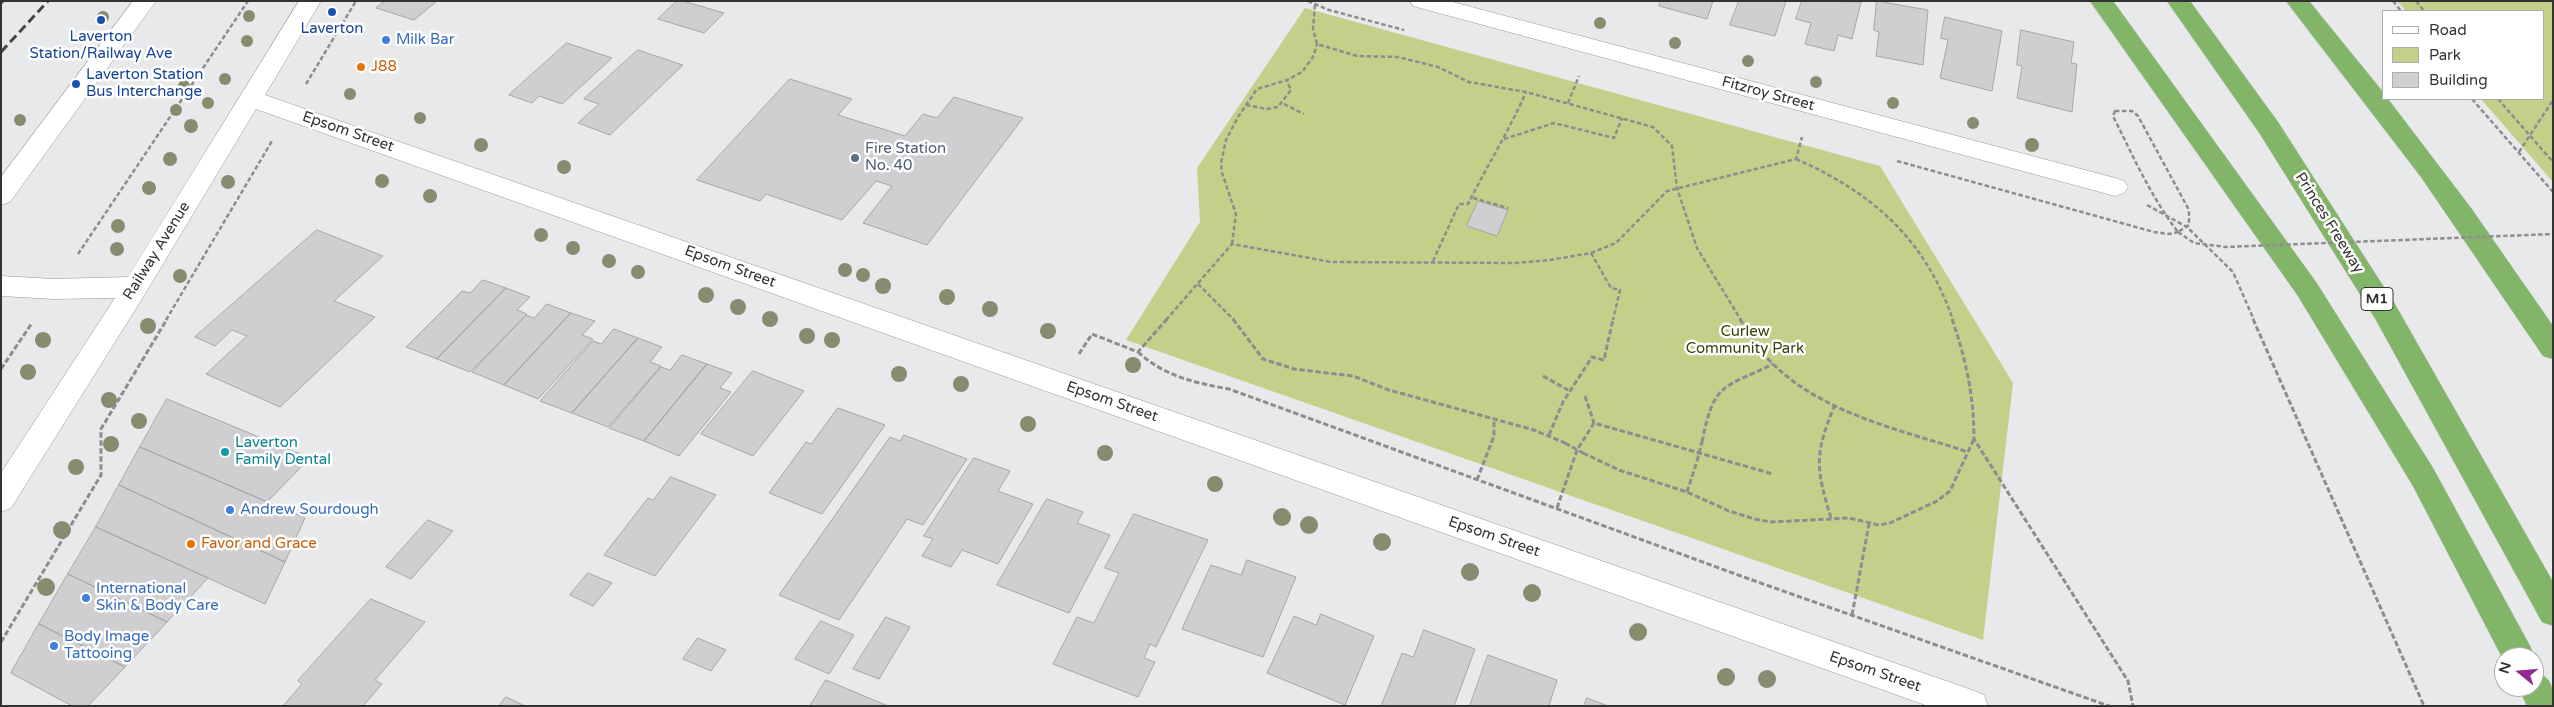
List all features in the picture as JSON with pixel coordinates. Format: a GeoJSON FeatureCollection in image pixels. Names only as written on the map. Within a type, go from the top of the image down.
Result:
{"type":"FeatureCollection","features":[{"type":"Feature","properties":{"kind":"highway"},"geometry":{"type":"LineString","coordinates":[[2101,1],[2307,289],[2423,477],[2514,647]]}},
{"type":"Feature","properties":{"kind":"highway","name":"Princes Freeway"},"geometry":{"type":"LineString","coordinates":[[2178,1],[2269,128],[2386,313],[2553,612]]}},
{"type":"Feature","properties":{"kind":"highway"},"geometry":{"type":"LineString","coordinates":[[2298,1],[2468,224],[2553,348]]}},
{"type":"Feature","properties":{"kind":"street"},"geometry":{"type":"LineString","coordinates":[[1,196],[145,1]]}},
{"type":"Feature","properties":{"kind":"street","name":"Railway Avenue"},"geometry":{"type":"LineString","coordinates":[[1,499],[136,287],[310,1]]}},
{"type":"Feature","properties":{"kind":"street","name":"Fitzroy Street"},"geometry":{"type":"LineString","coordinates":[[1421,1],[2115,187]]}},
{"type":"Feature","properties":{"kind":"street","name":"Epsom Street"},"geometry":{"type":"LineString","coordinates":[[251,99],[1972,706]]}},
{"type":"Feature","properties":{"kind":"street"},"geometry":{"type":"LineString","coordinates":[[1,286],[54,289],[136,287]]}},
{"type":"Feature","properties":{"kind":"path"},"geometry":{"type":"LineString","coordinates":[[1,369],[248,1]]}},
{"type":"Feature","properties":{"kind":"path"},"geometry":{"type":"LineString","coordinates":[[1,642],[101,475],[101,429],[356,1]]}},
{"type":"Feature","properties":{"kind":"path"},"geometry":{"type":"LineString","coordinates":[[1138,352],[1232,244],[1238,219],[1222,172],[1220,161],[1224,146],[1246,105],[1257,89],[1287,81],[1305,70],[1314,57],[1317,44],[1313,29],[1315,5]]}},
{"type":"Feature","properties":{"kind":"path"},"geometry":{"type":"LineString","coordinates":[[1317,44],[1358,56],[1398,57],[1438,67],[1469,82],[1568,102],[1653,127],[1672,146],[1677,188],[1688,225],[1706,266],[1752,338],[1773,364],[1794,382],[1834,408],[1968,452]]}},
{"type":"Feature","properties":{"kind":"path"},"geometry":{"type":"LineString","coordinates":[[1568,102],[1579,76]]}},
{"type":"Feature","properties":{"kind":"path"},"geometry":{"type":"LineString","coordinates":[[1246,105],[1263,109],[1276,109],[1284,104],[1291,90],[1287,81]]}},
{"type":"Feature","properties":{"kind":"path"},"geometry":{"type":"LineString","coordinates":[[1432,261],[1459,204],[1468,204],[1473,198],[1487,166],[1494,159],[1526,92]]}},
{"type":"Feature","properties":{"kind":"path"},"geometry":{"type":"LineString","coordinates":[[2473,100],[2553,192]]}},
{"type":"Feature","properties":{"kind":"path"},"geometry":{"type":"LineString","coordinates":[[2499,100],[2553,162]]}},
{"type":"Feature","properties":{"kind":"path"},"geometry":{"type":"LineString","coordinates":[[2519,152],[2553,100]]}},
{"type":"Feature","properties":{"kind":"path"},"geometry":{"type":"LineString","coordinates":[[1284,104],[1304,114]]}},
{"type":"Feature","properties":{"kind":"path"},"geometry":{"type":"LineString","coordinates":[[1897,161],[2154,232],[2176,234],[2184,230],[2190,225],[2189,210],[2138,116],[2129,110],[2115,111],[2113,116],[2172,226],[2176,230],[2179,234],[2188,241],[2231,247],[2553,234]]}},
{"type":"Feature","properties":{"kind":"path"},"geometry":{"type":"LineString","coordinates":[[1503,139],[1554,123],[1614,138],[1622,118]]}},
{"type":"Feature","properties":{"kind":"path"},"geometry":{"type":"LineString","coordinates":[[1796,159],[1803,135]]}},
{"type":"Feature","properties":{"kind":"path"},"geometry":{"type":"LineString","coordinates":[[1198,284],[1230,314],[1263,359],[1294,369],[1353,376],[1388,390],[1494,418],[1549,435],[1619,470],[1687,492],[1728,511],[1771,522],[1850,518],[1869,524],[1890,523],[1937,501],[1950,491],[1974,439],[1972,394],[1960,340],[1950,314],[1920,257],[1903,232],[1876,204],[1812,165],[1796,159],[1667,191],[1616,243],[1592,254],[1515,262],[1331,262],[1232,244]]}},
{"type":"Feature","properties":{"kind":"path"},"geometry":{"type":"LineString","coordinates":[[2115,187],[2187,227],[2233,272],[2424,706]]}},
{"type":"Feature","properties":{"kind":"path"},"geometry":{"type":"LineString","coordinates":[[1473,198],[1508,208]]}},
{"type":"Feature","properties":{"kind":"path"},"geometry":{"type":"LineString","coordinates":[[1549,435],[1555,414],[1568,390],[1581,377],[1592,357],[1604,360],[1620,290],[1611,288],[1592,254]]}},
{"type":"Feature","properties":{"kind":"path"},"geometry":{"type":"LineString","coordinates":[[1060,384],[1092,334],[1138,352],[1148,362],[1168,374],[1192,383],[1229,389],[1852,616],[2109,706]]}},
{"type":"Feature","properties":{"kind":"path"},"geometry":{"type":"LineString","coordinates":[[1687,492],[1697,461],[1710,405],[1715,395],[1726,387],[1773,364]]}},
{"type":"Feature","properties":{"kind":"path"},"geometry":{"type":"LineString","coordinates":[[1543,376],[1568,390]]}},
{"type":"Feature","properties":{"kind":"path"},"geometry":{"type":"LineString","coordinates":[[1585,396],[1594,423]]}},
{"type":"Feature","properties":{"kind":"path"},"geometry":{"type":"LineString","coordinates":[[1831,518],[1817,473],[1817,460],[1820,439],[1834,408]]}},
{"type":"Feature","properties":{"kind":"path"},"geometry":{"type":"LineString","coordinates":[[1477,480],[1494,436],[1494,418]]}},
{"type":"Feature","properties":{"kind":"path"},"geometry":{"type":"LineString","coordinates":[[1557,508],[1577,450],[1594,423]]}},
{"type":"Feature","properties":{"kind":"path"},"geometry":{"type":"LineString","coordinates":[[1594,423],[1675,447],[1714,455],[1773,474]]}},
{"type":"Feature","properties":{"kind":"path"},"geometry":{"type":"LineString","coordinates":[[1974,439],[2128,681],[2133,706]]}},
{"type":"Feature","properties":{"kind":"path"},"geometry":{"type":"LineString","coordinates":[[1852,616],[1869,524]]}},
{"type":"Feature","properties":{"kind":"green space"},"geometry":{"type":"Polygon","coordinates":[[[2397,1],[2553,1],[2553,182],[2482,100],[2544,100],[2544,10],[2405,10],[2397,1]]]}},
{"type":"Feature","properties":{"kind":"green space","name":"Curlew Community Park"},"geometry":{"type":"Polygon","coordinates":[[[1305,8],[1880,166],[2013,383],[1983,640],[1126,340],[1200,222],[1197,168],[1305,8]]]}},
{"type":"Feature","properties":{"kind":"building"},"geometry":{"type":"Polygon","coordinates":[[[385,1],[437,1],[414,20],[376,8],[385,1]]]}},
{"type":"Feature","properties":{"kind":"building"},"geometry":{"type":"Polygon","coordinates":[[[677,1],[724,13],[704,33],[658,19],[677,1]]]}},
{"type":"Feature","properties":{"kind":"building"},"geometry":{"type":"Polygon","coordinates":[[[1661,1],[1713,1],[1707,19],[1659,6],[1661,1]]]}},
{"type":"Feature","properties":{"kind":"building"},"geometry":{"type":"Polygon","coordinates":[[[1739,1],[1786,1],[1775,36],[1730,25],[1739,1]]]}},
{"type":"Feature","properties":{"kind":"building"},"geometry":{"type":"Polygon","coordinates":[[[1802,1],[1861,2],[1852,39],[1838,35],[1834,51],[1805,44],[1811,23],[1796,19],[1802,1]]]}},
{"type":"Feature","properties":{"kind":"building"},"geometry":{"type":"Polygon","coordinates":[[[1877,1],[1928,10],[1923,65],[1876,56],[1879,32],[1874,30],[1877,1]]]}},
{"type":"Feature","properties":{"kind":"building"},"geometry":{"type":"Polygon","coordinates":[[[1945,17],[2002,31],[1992,91],[1940,78],[1948,40],[1941,38],[1945,17]]]}},
{"type":"Feature","properties":{"kind":"building"},"geometry":{"type":"Polygon","coordinates":[[[2021,30],[2074,42],[2071,63],[2077,64],[2072,112],[2017,98],[2022,66],[2017,65],[2021,30]]]}},
{"type":"Feature","properties":{"kind":"building"},"geometry":{"type":"Polygon","coordinates":[[[567,43],[612,58],[562,104],[539,96],[532,103],[509,95],[567,43]]]}},
{"type":"Feature","properties":{"kind":"building"},"geometry":{"type":"Polygon","coordinates":[[[638,50],[683,65],[610,135],[578,123],[599,104],[584,99],[638,50]]]}},
{"type":"Feature","properties":{"kind":"building","name":"Fire Station No. 40"},"geometry":{"type":"Polygon","coordinates":[[[790,79],[852,99],[838,115],[905,136],[923,114],[937,118],[954,97],[1023,118],[927,245],[863,223],[892,186],[876,181],[842,220],[766,194],[760,201],[697,180],[790,79]]]}},
{"type":"Feature","properties":{"kind":"building"},"geometry":{"type":"Polygon","coordinates":[[[1478,201],[1508,210],[1497,236],[1467,226],[1478,201]]]}},
{"type":"Feature","properties":{"kind":"building"},"geometry":{"type":"Polygon","coordinates":[[[317,230],[383,256],[334,301],[375,317],[280,407],[206,374],[247,336],[232,330],[215,346],[195,337],[317,230]]]}},
{"type":"Feature","properties":{"kind":"building"},"geometry":{"type":"Polygon","coordinates":[[[483,280],[506,288],[437,359],[406,347],[462,291],[470,293],[483,280]]]}},
{"type":"Feature","properties":{"kind":"building"},"geometry":{"type":"Polygon","coordinates":[[[506,288],[530,297],[517,310],[527,314],[470,372],[437,359],[506,288]]]}},
{"type":"Feature","properties":{"kind":"building"},"geometry":{"type":"Polygon","coordinates":[[[547,304],[571,313],[504,385],[472,372],[526,315],[534,318],[547,304]]]}},
{"type":"Feature","properties":{"kind":"building"},"geometry":{"type":"Polygon","coordinates":[[[571,313],[595,321],[582,335],[593,339],[538,399],[504,385],[571,313]]]}},
{"type":"Feature","properties":{"kind":"building"},"geometry":{"type":"Polygon","coordinates":[[[614,329],[638,338],[572,413],[540,401],[593,341],[601,344],[614,329]]]}},
{"type":"Feature","properties":{"kind":"building"},"geometry":{"type":"Polygon","coordinates":[[[638,338],[662,347],[650,362],[661,366],[608,427],[572,413],[638,338]]]}},
{"type":"Feature","properties":{"kind":"building"},"geometry":{"type":"Polygon","coordinates":[[[682,355],[707,364],[644,441],[609,428],[661,367],[670,370],[682,355]]]}},
{"type":"Feature","properties":{"kind":"building"},"geometry":{"type":"Polygon","coordinates":[[[707,364],[732,373],[720,388],[731,392],[679,456],[644,441],[707,364]]]}},
{"type":"Feature","properties":{"kind":"building"},"geometry":{"type":"Polygon","coordinates":[[[753,371],[804,391],[753,456],[701,434],[753,371]]]}},
{"type":"Feature","properties":{"kind":"building","name":"Laverton Family Dental"},"geometry":{"type":"Polygon","coordinates":[[[167,399],[310,458],[267,502],[140,447],[167,399]]]}},
{"type":"Feature","properties":{"kind":"building"},"geometry":{"type":"Polygon","coordinates":[[[838,408],[885,425],[822,514],[769,493],[806,442],[811,444],[838,408]]]}},
{"type":"Feature","properties":{"kind":"building"},"geometry":{"type":"Polygon","coordinates":[[[904,435],[967,459],[923,525],[907,519],[839,620],[779,595],[890,437],[900,441],[904,435]]]}},
{"type":"Feature","properties":{"kind":"building","name":"Andrew Sourdough"},"geometry":{"type":"Polygon","coordinates":[[[140,447],[305,518],[285,562],[119,485],[140,447]]]}},
{"type":"Feature","properties":{"kind":"building"},"geometry":{"type":"Polygon","coordinates":[[[974,458],[1010,471],[998,491],[1033,504],[998,564],[962,550],[951,567],[922,556],[933,539],[924,536],[974,458]]]}},
{"type":"Feature","properties":{"kind":"building"},"geometry":{"type":"Polygon","coordinates":[[[671,477],[716,495],[655,576],[604,555],[648,498],[653,500],[671,477]]]}},
{"type":"Feature","properties":{"kind":"building","name":"Favor and Grace"},"geometry":{"type":"Polygon","coordinates":[[[119,485],[285,562],[265,604],[96,527],[119,485]]]}},
{"type":"Feature","properties":{"kind":"building"},"geometry":{"type":"Polygon","coordinates":[[[1047,499],[1083,512],[1077,523],[1110,535],[1069,613],[997,585],[1047,499]]]}},
{"type":"Feature","properties":{"kind":"building"},"geometry":{"type":"Polygon","coordinates":[[[1134,514],[1208,540],[1156,647],[1150,644],[1144,658],[1155,662],[1138,697],[1053,664],[1077,617],[1094,623],[1119,573],[1105,568],[1134,514]]]}},
{"type":"Feature","properties":{"kind":"building"},"geometry":{"type":"Polygon","coordinates":[[[428,520],[453,531],[411,579],[386,567],[428,520]]]}},
{"type":"Feature","properties":{"kind":"building"},"geometry":{"type":"Polygon","coordinates":[[[96,527],[208,578],[167,622],[68,574],[96,527]]]}},
{"type":"Feature","properties":{"kind":"building"},"geometry":{"type":"Polygon","coordinates":[[[1247,560],[1296,577],[1263,657],[1182,629],[1211,565],[1241,575],[1247,560]]]}},
{"type":"Feature","properties":{"kind":"building"},"geometry":{"type":"Polygon","coordinates":[[[588,573],[612,583],[593,606],[570,595],[588,573]]]}},
{"type":"Feature","properties":{"kind":"building","name":"International Skin & Body Care"},"geometry":{"type":"Polygon","coordinates":[[[68,574],[167,622],[125,667],[39,624],[68,574]]]}},
{"type":"Feature","properties":{"kind":"building"},"geometry":{"type":"Polygon","coordinates":[[[371,599],[425,622],[375,680],[382,684],[363,706],[283,706],[302,684],[298,681],[371,599]]]}},
{"type":"Feature","properties":{"kind":"building"},"geometry":{"type":"Polygon","coordinates":[[[1321,614],[1374,636],[1345,705],[1267,673],[1294,616],[1316,625],[1321,614]]]}},
{"type":"Feature","properties":{"kind":"building"},"geometry":{"type":"Polygon","coordinates":[[[886,617],[910,627],[879,679],[853,669],[886,617]]]}},
{"type":"Feature","properties":{"kind":"building"},"geometry":{"type":"Polygon","coordinates":[[[821,621],[854,635],[829,674],[795,659],[821,621]]]}},
{"type":"Feature","properties":{"kind":"building","name":"Body Image Tattooing"},"geometry":{"type":"Polygon","coordinates":[[[39,624],[125,667],[88,706],[72,706],[11,673],[39,624]]]}},
{"type":"Feature","properties":{"kind":"building"},"geometry":{"type":"Polygon","coordinates":[[[1424,630],[1475,649],[1454,706],[1381,706],[1402,653],[1413,657],[1424,630]]]}},
{"type":"Feature","properties":{"kind":"building"},"geometry":{"type":"Polygon","coordinates":[[[698,638],[726,650],[711,671],[683,659],[698,638]]]}},
{"type":"Feature","properties":{"kind":"building"},"geometry":{"type":"Polygon","coordinates":[[[1488,655],[1557,680],[1549,706],[1470,706],[1488,655]]]}},
{"type":"Feature","properties":{"kind":"building"},"geometry":{"type":"Polygon","coordinates":[[[826,680],[888,706],[810,706],[826,680]]]}},
{"type":"Feature","properties":{"kind":"building"},"geometry":{"type":"Polygon","coordinates":[[[506,697],[525,706],[499,706],[506,697]]]}},
{"type":"Feature","properties":{"kind":"building"},"geometry":{"type":"Polygon","coordinates":[[[1587,698],[1608,706],[1584,706],[1587,698]]]}},
{"type":"Feature","properties":{"kind":"railway"},"geometry":{"type":"LineString","coordinates":[[1,52],[48,1]]}},
{"type":"Feature","properties":{"kind":"place","name":"Laverton"},"geometry":{"type":"Point","coordinates":[332,12]}},
{"type":"Feature","properties":{"kind":"place","name":"Laverton Station/Railway Ave"},"geometry":{"type":"Point","coordinates":[101,20]}},
{"type":"Feature","properties":{"kind":"place","name":"Milk Bar"},"geometry":{"type":"Point","coordinates":[386,40]}},
{"type":"Feature","properties":{"kind":"place","name":"J88"},"geometry":{"type":"Point","coordinates":[361,67]}},
{"type":"Feature","properties":{"kind":"place","name":"Laverton Station Bus Interchange"},"geometry":{"type":"Point","coordinates":[76,84]}},
{"type":"Feature","properties":{"kind":"place","name":"Fire Station No. 40"},"geometry":{"type":"Point","coordinates":[855,158]}},
{"type":"Feature","properties":{"kind":"place","name":"Laverton Family Dental"},"geometry":{"type":"Point","coordinates":[225,452]}},
{"type":"Feature","properties":{"kind":"place","name":"Andrew Sourdough"},"geometry":{"type":"Point","coordinates":[230,510]}},
{"type":"Feature","properties":{"kind":"place","name":"Favor and Grace"},"geometry":{"type":"Point","coordinates":[191,544]}},
{"type":"Feature","properties":{"kind":"place","name":"International Skin & Body Care"},"geometry":{"type":"Point","coordinates":[86,598]}},
{"type":"Feature","properties":{"kind":"place","name":"Body Image Tattooing"},"geometry":{"type":"Point","coordinates":[54,646]}}]}
